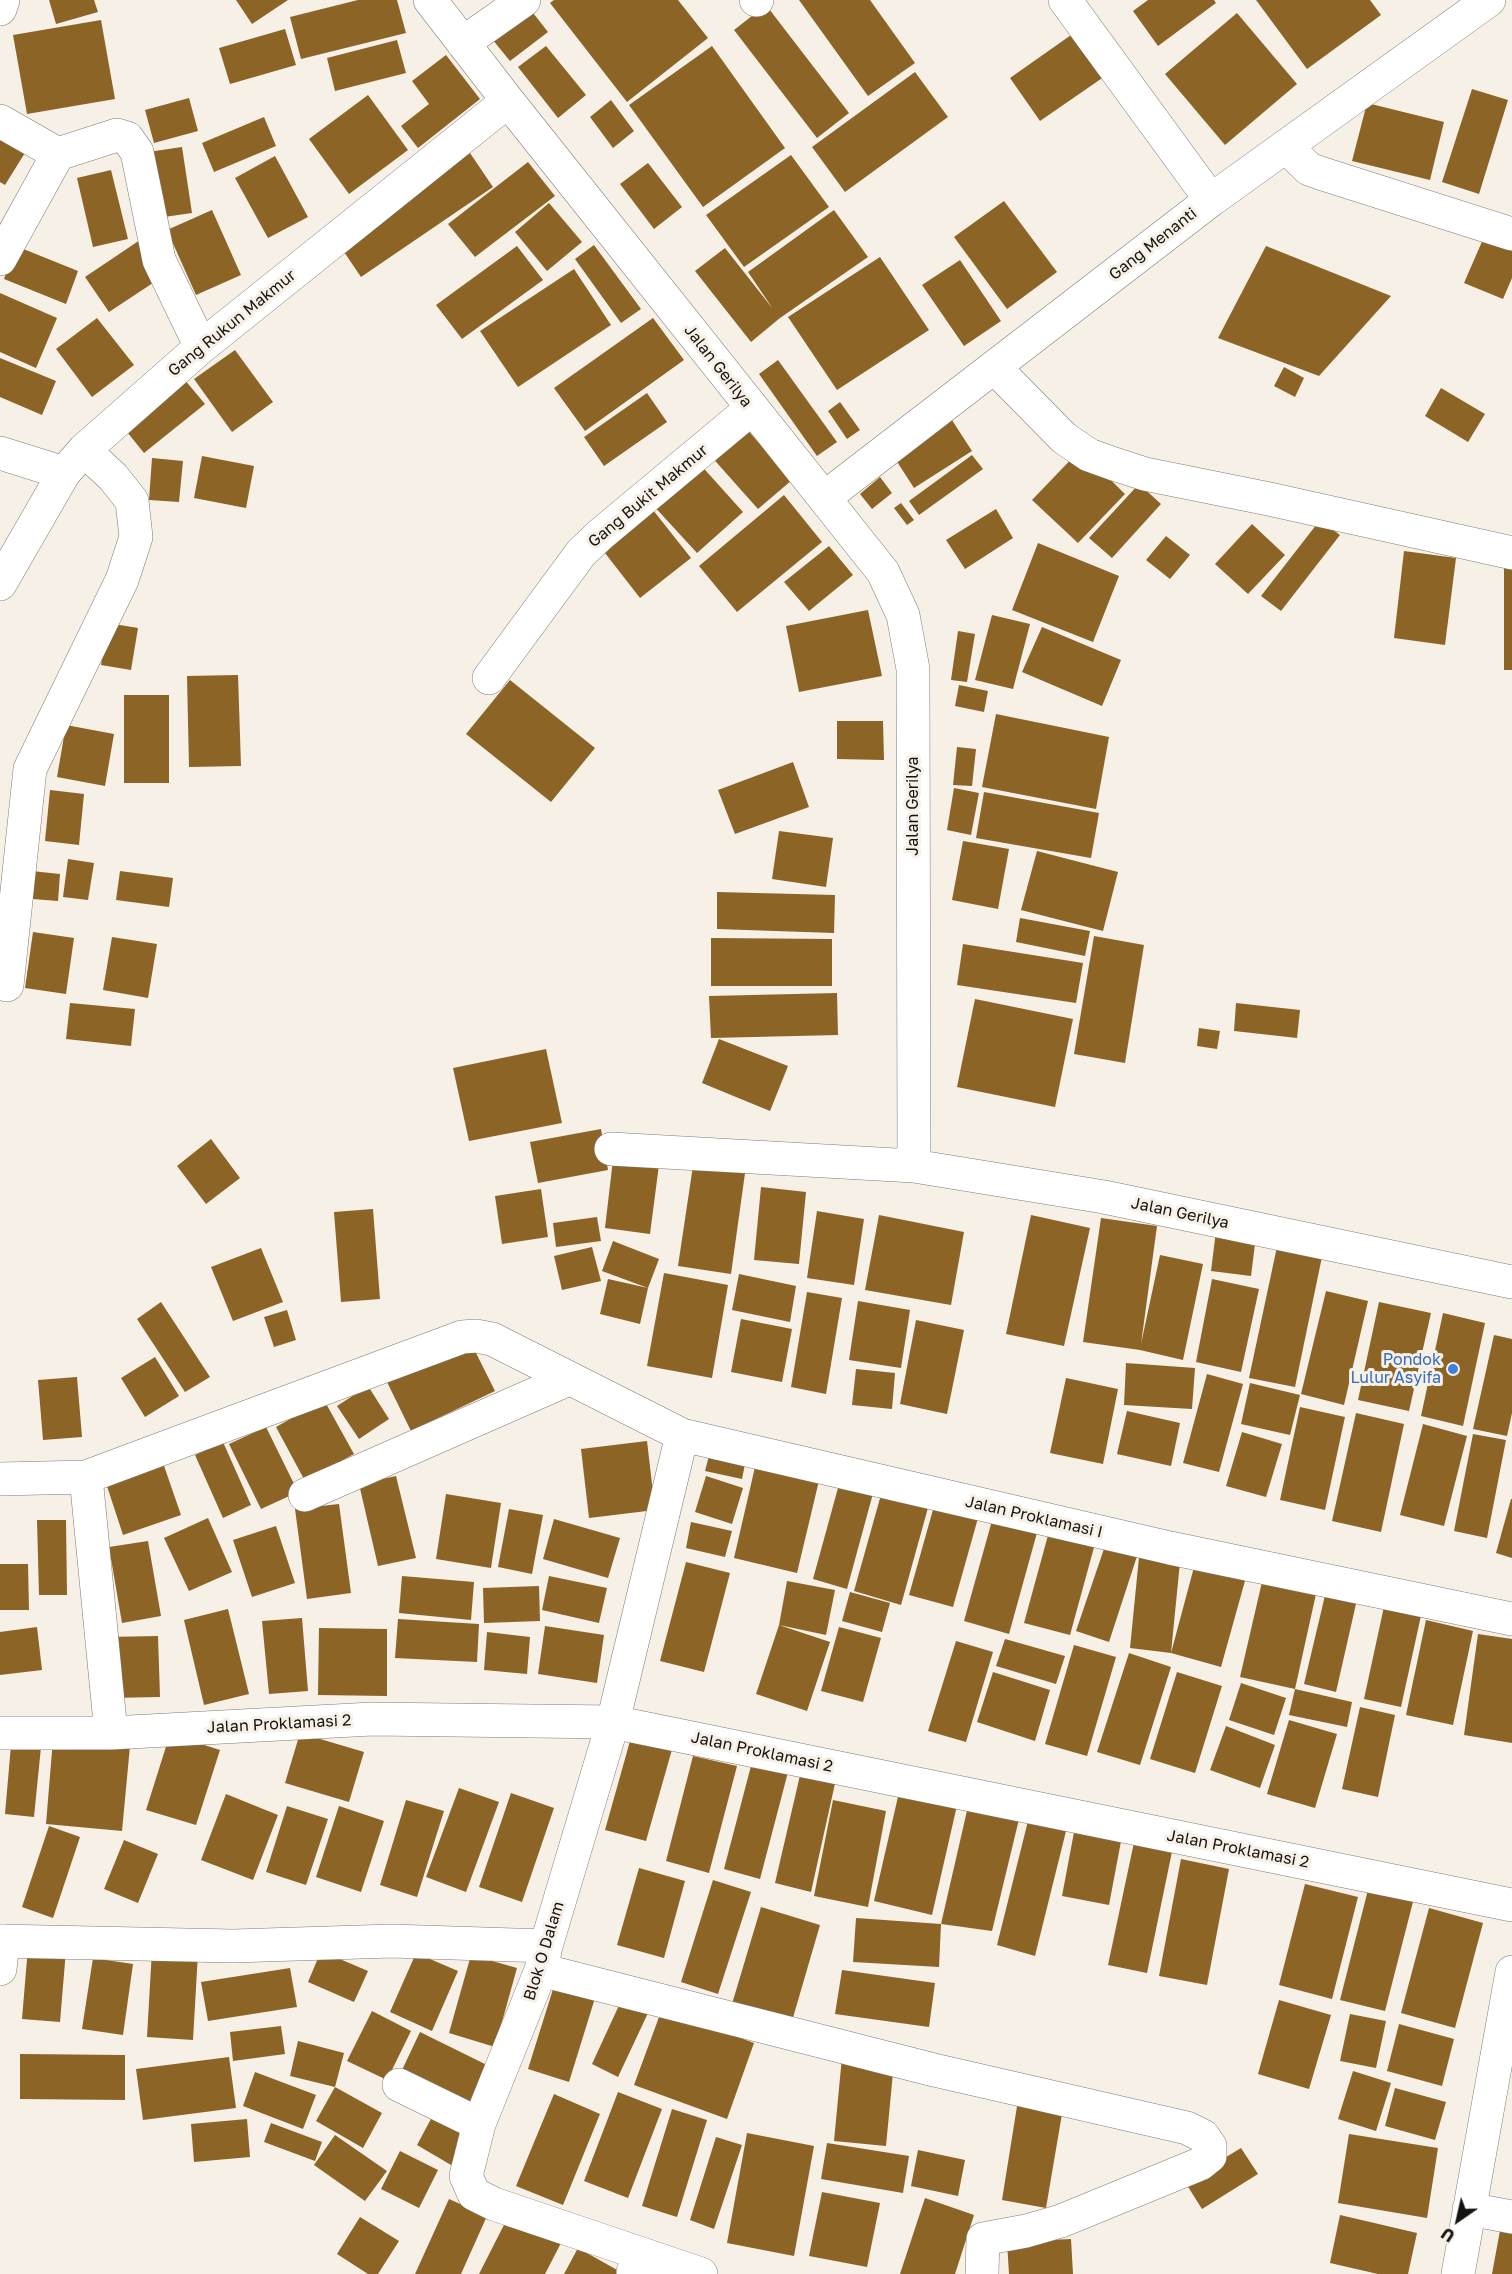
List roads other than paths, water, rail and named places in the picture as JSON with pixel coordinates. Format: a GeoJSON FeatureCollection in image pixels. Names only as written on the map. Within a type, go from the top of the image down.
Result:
{"type":"FeatureCollection","features":[{"type":"Feature","properties":{"kind":"street"},"geometry":{"type":"LineString","coordinates":[[0,9],[3,0]]}},
{"type":"Feature","properties":{"kind":"street","name":"Jalan Gerilya"},"geometry":{"type":"LineString","coordinates":[[430,0],[507,101],[883,572],[903,615],[913,669],[914,1166],[1104,1197],[1512,1282]]}},
{"type":"Feature","properties":{"kind":"street"},"geometry":{"type":"LineString","coordinates":[[463,43],[524,0]]}},
{"type":"Feature","properties":{"kind":"street"},"geometry":{"type":"LineString","coordinates":[[1065,0],[1211,200]]}},
{"type":"Feature","properties":{"kind":"street","name":"Gang Menanti"},"geometry":{"type":"LineString","coordinates":[[824,498],[1211,200],[1489,0]]}},
{"type":"Feature","properties":{"kind":"street","name":"Gang Rukun Makmur"},"geometry":{"type":"LineString","coordinates":[[0,584],[74,461],[201,347],[507,101]]}},
{"type":"Feature","properties":{"kind":"street"},"geometry":{"type":"LineString","coordinates":[[0,121],[58,154]]}},
{"type":"Feature","properties":{"kind":"street"},"geometry":{"type":"LineString","coordinates":[[0,259],[58,154],[117,135],[127,138],[136,152],[159,260],[201,347]]}},
{"type":"Feature","properties":{"kind":"street"},"geometry":{"type":"LineString","coordinates":[[1286,147],[1309,169],[1512,234]]}},
{"type":"Feature","properties":{"kind":"street"},"geometry":{"type":"LineString","coordinates":[[994,367],[1064,438],[1089,455],[1114,465],[1145,474],[1512,553]]}},
{"type":"Feature","properties":{"kind":"street","name":"Gang Bukit Makmur"},"geometry":{"type":"LineString","coordinates":[[489,678],[581,553],[752,409]]}},
{"type":"Feature","properties":{"kind":"street"},"geometry":{"type":"LineString","coordinates":[[0,453],[74,461],[113,477],[132,501],[136,537],[122,580],[30,769],[7,985]]}},
{"type":"Feature","properties":{"kind":"street"},"geometry":{"type":"LineString","coordinates":[[611,1149],[914,1166]]}},
{"type":"Feature","properties":{"kind":"street","name":"Jalan Proklamasi I"},"geometry":{"type":"LineString","coordinates":[[0,1479],[86,1477],[462,1337],[476,1336],[492,1339],[682,1435],[1170,1548],[1512,1619]]}},
{"type":"Feature","properties":{"kind":"street"},"geometry":{"type":"LineString","coordinates":[[305,1495],[569,1379]]}},
{"type":"Feature","properties":{"kind":"street","name":"Blok O Dalam"},"geometry":{"type":"LineString","coordinates":[[638,2264],[494,2204],[474,2193],[466,2176],[479,2124],[544,1958],[613,1722],[682,1435]]}},
{"type":"Feature","properties":{"kind":"street"},"geometry":{"type":"LineString","coordinates":[[86,1477],[111,1733]]}},
{"type":"Feature","properties":{"kind":"street","name":"Jalan Proklamasi 2"},"geometry":{"type":"LineString","coordinates":[[0,1733],[111,1733],[372,1719],[613,1722],[1512,1905]]}},
{"type":"Feature","properties":{"kind":"street"},"geometry":{"type":"LineString","coordinates":[[1,1951],[392,1941],[544,1958],[934,2070],[1187,2128],[1203,2136],[1210,2146],[1210,2156],[1200,2164],[1061,2221],[984,2239],[982,2274]]}},
{"type":"Feature","properties":{"kind":"street"},"geometry":{"type":"LineString","coordinates":[[1458,2274],[1512,1972]]}},
{"type":"Feature","properties":{"kind":"street"},"geometry":{"type":"LineString","coordinates":[[399,2085],[479,2124]]}},
{"type":"Feature","properties":{"kind":"street"},"geometry":{"type":"LineString","coordinates":[[1469,2209],[1512,2217]]}},
{"type":"Feature","properties":{"kind":"street"},"geometry":{"type":"LineString","coordinates":[[638,2264],[701,2274]]}},
{"type":"Feature","properties":{"kind":"place","name":"Pondok Lulur Asyifa"},"geometry":{"type":"Point","coordinates":[1453,1369]}}]}
